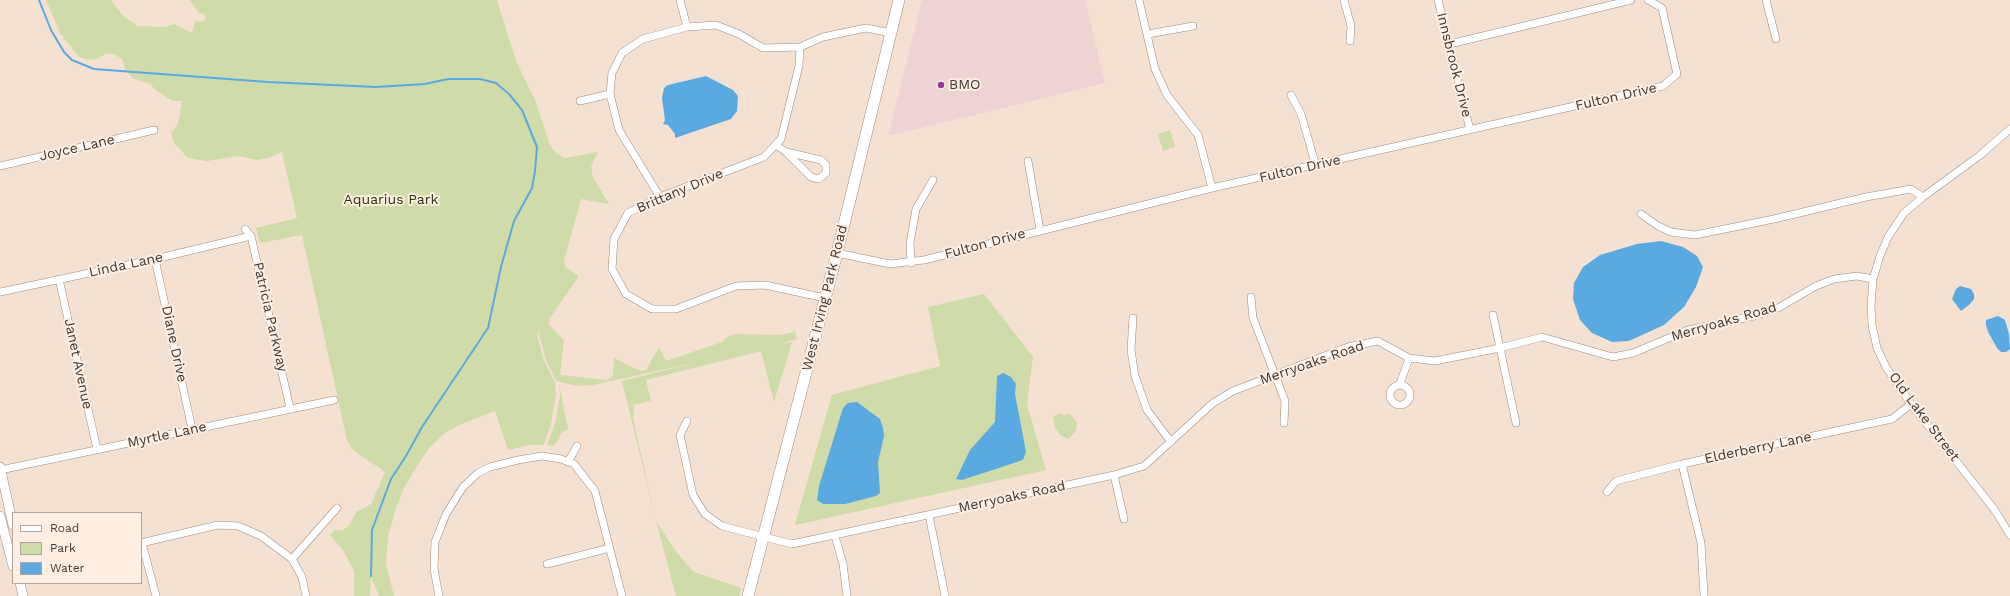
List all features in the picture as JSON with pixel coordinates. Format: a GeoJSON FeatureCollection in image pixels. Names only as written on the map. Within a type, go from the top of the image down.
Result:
{"type":"FeatureCollection","features":[{"type":"Feature","properties":{"kind":"main road","name":"West Irving Park Road"},"geometry":{"type":"LineString","coordinates":[[748,596],[837,253],[899,0]]}},
{"type":"Feature","properties":{"kind":"street"},"geometry":{"type":"LineString","coordinates":[[680,0],[687,28]]}},
{"type":"Feature","properties":{"kind":"street"},"geometry":{"type":"LineString","coordinates":[[1140,0],[1155,69],[1167,95],[1198,135],[1212,188]]}},
{"type":"Feature","properties":{"kind":"street"},"geometry":{"type":"LineString","coordinates":[[1344,0],[1351,26],[1350,41]]}},
{"type":"Feature","properties":{"kind":"street","name":"Innsbrook Drive"},"geometry":{"type":"LineString","coordinates":[[1438,0],[1470,130]]}},
{"type":"Feature","properties":{"kind":"street"},"geometry":{"type":"LineString","coordinates":[[1450,44],[1631,0]]}},
{"type":"Feature","properties":{"kind":"street","name":"Fulton Drive"},"geometry":{"type":"LineString","coordinates":[[837,253],[890,264],[911,263],[1212,188],[1316,166],[1663,86],[1677,74],[1662,8],[1648,0]]}},
{"type":"Feature","properties":{"kind":"street"},"geometry":{"type":"LineString","coordinates":[[1766,0],[1776,39]]}},
{"type":"Feature","properties":{"kind":"street"},"geometry":{"type":"LineString","coordinates":[[660,196],[620,130],[610,94],[612,73],[622,53],[643,39],[687,28],[716,25],[738,34],[763,48],[800,46],[823,38],[866,28],[890,33]]}},
{"type":"Feature","properties":{"kind":"street"},"geometry":{"type":"LineString","coordinates":[[1148,34],[1193,26]]}},
{"type":"Feature","properties":{"kind":"street","name":"Brittany Drive"},"geometry":{"type":"LineString","coordinates":[[800,46],[799,66],[781,139],[776,145],[764,157],[660,196],[628,213],[614,238],[612,269],[623,290],[638,302],[652,309],[676,309],[736,286],[765,285],[825,298]]}},
{"type":"Feature","properties":{"kind":"street"},"geometry":{"type":"LineString","coordinates":[[580,101],[610,94]]}},
{"type":"Feature","properties":{"kind":"street"},"geometry":{"type":"LineString","coordinates":[[1291,95],[1301,114],[1316,166]]}},
{"type":"Feature","properties":{"kind":"street","name":"Old Lake Street"},"geometry":{"type":"LineString","coordinates":[[2010,128],[1979,156],[1923,197],[1904,213],[1888,237],[1873,279],[1871,306],[1878,348],[1886,367],[1911,404],[1994,509],[2010,535]]}},
{"type":"Feature","properties":{"kind":"street","name":"Joyce Lane"},"geometry":{"type":"LineString","coordinates":[[0,166],[154,130]]}},
{"type":"Feature","properties":{"kind":"street"},"geometry":{"type":"LineString","coordinates":[[776,145],[816,179],[823,177],[826,173],[826,165],[821,160],[786,152]]}},
{"type":"Feature","properties":{"kind":"street"},"geometry":{"type":"LineString","coordinates":[[1028,161],[1040,230]]}},
{"type":"Feature","properties":{"kind":"street"},"geometry":{"type":"LineString","coordinates":[[911,263],[910,243],[916,208],[933,180]]}},
{"type":"Feature","properties":{"kind":"street"},"geometry":{"type":"LineString","coordinates":[[1641,214],[1658,226],[1671,232],[1695,235],[1911,189],[1923,197]]}},
{"type":"Feature","properties":{"kind":"street","name":"Patricia Parkway"},"geometry":{"type":"LineString","coordinates":[[245,229],[251,236],[290,408]]}},
{"type":"Feature","properties":{"kind":"street","name":"Linda Lane"},"geometry":{"type":"LineString","coordinates":[[0,292],[155,259],[251,236]]}},
{"type":"Feature","properties":{"kind":"street","name":"Diane Drive"},"geometry":{"type":"LineString","coordinates":[[155,259],[192,429]]}},
{"type":"Feature","properties":{"kind":"street","name":"Merryoaks Road"},"geometry":{"type":"LineString","coordinates":[[688,421],[680,435],[693,495],[706,514],[722,526],[763,538],[792,544],[1114,475],[1144,466],[1213,403],[1232,391],[1348,347],[1378,341],[1409,358],[1435,361],[1500,348],[1542,337],[1613,357],[1633,353],[1688,330],[1754,316],[1778,308],[1816,286],[1834,279],[1857,276],[1873,279]]}},
{"type":"Feature","properties":{"kind":"street","name":"Janet Avenue"},"geometry":{"type":"LineString","coordinates":[[59,279],[97,449]]}},
{"type":"Feature","properties":{"kind":"street"},"geometry":{"type":"LineString","coordinates":[[1251,298],[1253,318],[1276,374],[1285,401],[1284,423]]}},
{"type":"Feature","properties":{"kind":"street"},"geometry":{"type":"LineString","coordinates":[[1493,315],[1516,423]]}},
{"type":"Feature","properties":{"kind":"street"},"geometry":{"type":"LineString","coordinates":[[1133,318],[1131,350],[1135,376],[1147,410],[1171,442]]}},
{"type":"Feature","properties":{"kind":"street"},"geometry":{"type":"LineString","coordinates":[[1400,384],[1409,358]]}},
{"type":"Feature","properties":{"kind":"street","name":"Myrtle Lane"},"geometry":{"type":"LineString","coordinates":[[0,469],[334,400]]}},
{"type":"Feature","properties":{"kind":"street","name":"Elderberry Lane"},"geometry":{"type":"LineString","coordinates":[[1607,492],[1616,481],[1682,464],[1892,419],[1911,404]]}},
{"type":"Feature","properties":{"kind":"street"},"geometry":{"type":"LineString","coordinates":[[568,462],[577,446]]}},
{"type":"Feature","properties":{"kind":"street"},"geometry":{"type":"LineString","coordinates":[[439,596],[434,569],[435,542],[446,514],[470,479],[490,467],[542,456],[568,462],[578,469],[595,491],[622,596]]}},
{"type":"Feature","properties":{"kind":"street"},"geometry":{"type":"LineString","coordinates":[[1682,464],[1701,543],[1704,596]]}},
{"type":"Feature","properties":{"kind":"street"},"geometry":{"type":"LineString","coordinates":[[0,469],[12,522]]}},
{"type":"Feature","properties":{"kind":"street"},"geometry":{"type":"LineString","coordinates":[[1114,475],[1124,519]]}},
{"type":"Feature","properties":{"kind":"street"},"geometry":{"type":"LineString","coordinates":[[292,559],[336,508]]}},
{"type":"Feature","properties":{"kind":"street"},"geometry":{"type":"LineString","coordinates":[[929,515],[945,596]]}},
{"type":"Feature","properties":{"kind":"street"},"geometry":{"type":"LineString","coordinates":[[0,516],[12,562]]}},
{"type":"Feature","properties":{"kind":"street"},"geometry":{"type":"LineString","coordinates":[[156,596],[142,543],[204,528],[229,525],[238,526],[261,536],[292,559],[302,577],[306,596]]}},
{"type":"Feature","properties":{"kind":"street"},"geometry":{"type":"LineString","coordinates":[[835,536],[843,564],[847,596]]}},
{"type":"Feature","properties":{"kind":"street"},"geometry":{"type":"LineString","coordinates":[[547,564],[610,548]]}},
{"type":"Feature","properties":{"kind":"street"},"geometry":{"type":"LineString","coordinates":[[20,584],[23,596]]}},
{"type":"Feature","properties":{"kind":"shaded area"},"geometry":{"type":"Polygon","coordinates":[[[922,0],[1085,0],[1105,83],[888,136],[922,0]]]}},
{"type":"Feature","properties":{"kind":"green space","name":"Aquarius Park"},"geometry":{"type":"Polygon","coordinates":[[[46,0],[111,0],[123,16],[138,26],[164,27],[174,24],[192,33],[195,22],[204,21],[206,15],[198,12],[190,0],[497,0],[516,61],[535,100],[550,145],[556,153],[564,158],[598,152],[591,167],[593,177],[609,204],[581,199],[564,261],[565,267],[579,276],[549,319],[549,325],[564,340],[560,375],[607,380],[613,376],[614,358],[640,371],[646,370],[659,347],[666,361],[722,342],[725,338],[734,334],[779,335],[795,332],[797,339],[780,343],[792,342],[774,402],[761,351],[646,380],[651,401],[634,405],[633,418],[656,521],[622,381],[702,361],[593,385],[577,386],[556,381],[546,360],[539,334],[540,325],[537,336],[544,361],[555,382],[556,394],[551,424],[544,445],[529,445],[508,450],[495,411],[459,425],[445,433],[430,447],[419,463],[404,488],[395,511],[388,537],[386,564],[394,596],[379,596],[371,577],[370,596],[354,596],[354,571],[343,550],[330,535],[334,530],[342,530],[349,526],[356,512],[371,504],[385,472],[352,449],[347,440],[302,235],[260,243],[256,228],[297,218],[282,152],[268,158],[257,160],[238,156],[207,161],[188,158],[174,143],[171,133],[178,124],[182,101],[173,101],[157,91],[150,84],[132,78],[125,69],[122,59],[114,54],[105,54],[97,59],[88,60],[79,57],[60,33],[46,0]]]}},
{"type":"Feature","properties":{"kind":"green space"},"geometry":{"type":"Polygon","coordinates":[[[1170,130],[1175,147],[1163,151],[1158,134],[1170,130]]]}},
{"type":"Feature","properties":{"kind":"green space"},"geometry":{"type":"Polygon","coordinates":[[[984,294],[1033,357],[1027,405],[1046,470],[795,525],[832,395],[940,366],[928,307],[984,294]]]}},
{"type":"Feature","properties":{"kind":"green space"},"geometry":{"type":"Polygon","coordinates":[[[559,384],[568,429],[562,432],[554,446],[547,445],[555,424],[560,396],[559,384]]]}},
{"type":"Feature","properties":{"kind":"green space"},"geometry":{"type":"Polygon","coordinates":[[[1062,413],[1063,415],[1070,414],[1077,422],[1076,431],[1068,439],[1060,435],[1055,428],[1053,416],[1062,413]]]}},
{"type":"Feature","properties":{"kind":"green space"},"geometry":{"type":"Polygon","coordinates":[[[656,521],[677,553],[694,572],[741,588],[739,596],[676,596],[656,521]]]}},
{"type":"Feature","properties":{"kind":"water"},"geometry":{"type":"Polygon","coordinates":[[[706,76],[733,90],[738,96],[737,111],[731,119],[675,138],[675,134],[668,125],[663,124],[665,120],[662,98],[664,88],[668,85],[706,76]]]}},
{"type":"Feature","properties":{"kind":"water"},"geometry":{"type":"Polygon","coordinates":[[[1661,241],[1683,247],[1697,256],[1703,267],[1696,287],[1684,307],[1664,325],[1629,341],[1612,342],[1592,333],[1580,320],[1573,299],[1574,283],[1583,267],[1600,255],[1637,244],[1661,241]]]}},
{"type":"Feature","properties":{"kind":"water"},"geometry":{"type":"Polygon","coordinates":[[[1960,286],[1971,289],[1974,294],[1974,299],[1961,311],[1952,299],[1956,289],[1960,286]]]}},
{"type":"Feature","properties":{"kind":"water"},"geometry":{"type":"Polygon","coordinates":[[[1998,316],[2005,320],[2009,334],[2010,349],[2006,352],[2001,352],[1997,348],[1988,332],[1986,325],[1986,320],[1998,316]]]}},
{"type":"Feature","properties":{"kind":"water"},"geometry":{"type":"Polygon","coordinates":[[[1003,373],[1011,377],[1016,384],[1015,394],[1026,452],[1023,460],[962,480],[956,479],[970,450],[995,422],[997,376],[1003,373]]]}},
{"type":"Feature","properties":{"kind":"water"},"geometry":{"type":"Polygon","coordinates":[[[857,402],[880,419],[883,428],[884,436],[878,462],[880,493],[876,496],[845,504],[823,504],[817,500],[819,486],[843,408],[848,403],[857,402]]]}},
{"type":"Feature","properties":{"kind":"waterway"},"geometry":{"type":"LineString","coordinates":[[39,0],[51,30],[64,52],[72,60],[94,69],[268,82],[376,87],[425,84],[448,79],[480,79],[496,83],[509,94],[522,110],[537,147],[535,171],[532,188],[514,221],[501,267],[488,328],[422,427],[391,479],[372,530],[371,576]]}},
{"type":"Feature","properties":{"kind":"place","name":"BMO"},"geometry":{"type":"Point","coordinates":[941,85]}}]}
